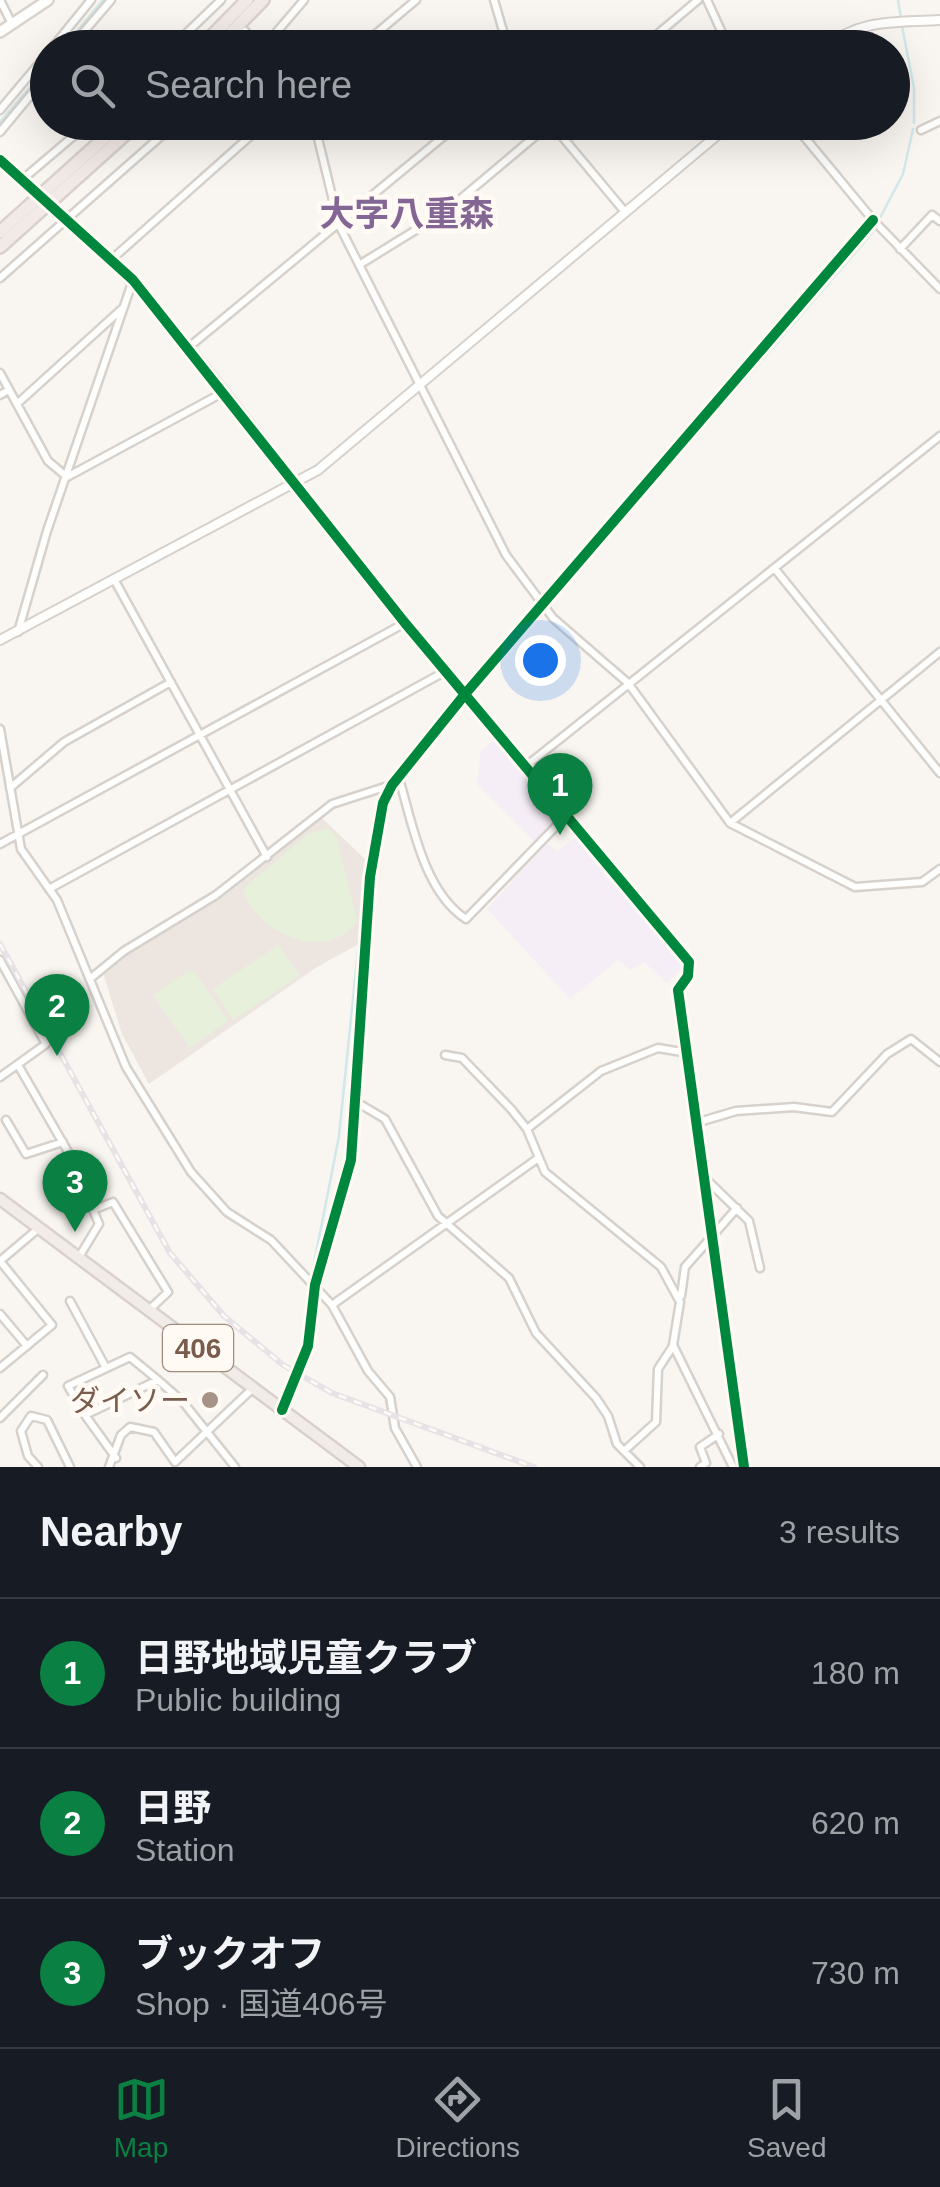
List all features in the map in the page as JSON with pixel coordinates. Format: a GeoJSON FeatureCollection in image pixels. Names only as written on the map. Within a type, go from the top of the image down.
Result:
{"type":"FeatureCollection","features":[{"type":"Feature","properties":{"kind":"highway"},"geometry":{"type":"LineString","coordinates":[[218,30],[247,0]]}},
{"type":"Feature","properties":{"kind":"highway"},"geometry":{"type":"LineString","coordinates":[[234,30],[263,0]]}},
{"type":"Feature","properties":{"kind":"highway"},"geometry":{"type":"LineString","coordinates":[[0,232],[102,140]]}},
{"type":"Feature","properties":{"kind":"highway"},"geometry":{"type":"LineString","coordinates":[[0,247],[119,140]]}},
{"type":"Feature","properties":{"kind":"highway","name":"406"},"geometry":{"type":"LineString","coordinates":[[0,1199],[352,1465]]}},
{"type":"Feature","properties":{"kind":"main road"},"geometry":{"type":"LineString","coordinates":[[0,32],[48,0]]}},
{"type":"Feature","properties":{"kind":"street"},"geometry":{"type":"LineString","coordinates":[[0,0],[12,24]]}},
{"type":"Feature","properties":{"kind":"street"},"geometry":{"type":"LineString","coordinates":[[66,30],[91,0]]}},
{"type":"Feature","properties":{"kind":"street"},"geometry":{"type":"LineString","coordinates":[[85,30],[111,0]]}},
{"type":"Feature","properties":{"kind":"street"},"geometry":{"type":"LineString","coordinates":[[190,30],[220,0],[226,8]]}},
{"type":"Feature","properties":{"kind":"street"},"geometry":{"type":"LineString","coordinates":[[277,30],[304,0]]}},
{"type":"Feature","properties":{"kind":"street"},"geometry":{"type":"LineString","coordinates":[[380,30],[416,0]]}},
{"type":"Feature","properties":{"kind":"street"},"geometry":{"type":"LineString","coordinates":[[494,0],[503,30]]}},
{"type":"Feature","properties":{"kind":"street"},"geometry":{"type":"LineString","coordinates":[[662,30],[698,0]]}},
{"type":"Feature","properties":{"kind":"street"},"geometry":{"type":"LineString","coordinates":[[707,0],[721,30]]}},
{"type":"Feature","properties":{"kind":"street"},"geometry":{"type":"LineString","coordinates":[[846,30],[940,20]]}},
{"type":"Feature","properties":{"kind":"street"},"geometry":{"type":"LineString","coordinates":[[0,110],[30,74]]}},
{"type":"Feature","properties":{"kind":"street"},"geometry":{"type":"LineString","coordinates":[[0,89],[7,102]]}},
{"type":"Feature","properties":{"kind":"street"},"geometry":{"type":"LineString","coordinates":[[0,132],[30,96]]}},
{"type":"Feature","properties":{"kind":"street"},"geometry":{"type":"LineString","coordinates":[[920,130],[940,121]]}},
{"type":"Feature","properties":{"kind":"street"},"geometry":{"type":"LineString","coordinates":[[23,179],[69,140]]}},
{"type":"Feature","properties":{"kind":"street"},"geometry":{"type":"LineString","coordinates":[[0,278],[157,140]]}},
{"type":"Feature","properties":{"kind":"street"},"geometry":{"type":"LineString","coordinates":[[112,259],[246,140]]}},
{"type":"Feature","properties":{"kind":"street"},"geometry":{"type":"LineString","coordinates":[[318,140],[339,225],[506,555],[546,608],[628,683],[730,823],[856,887],[922,882],[940,870]]}},
{"type":"Feature","properties":{"kind":"street"},"geometry":{"type":"LineString","coordinates":[[189,346],[440,140]]}},
{"type":"Feature","properties":{"kind":"street"},"geometry":{"type":"LineString","coordinates":[[359,265],[445,212],[531,140]]}},
{"type":"Feature","properties":{"kind":"street"},"geometry":{"type":"LineString","coordinates":[[565,140],[625,212]]}},
{"type":"Feature","properties":{"kind":"street"},"geometry":{"type":"LineString","coordinates":[[0,640],[18,634],[295,485],[421,386],[711,140]]}},
{"type":"Feature","properties":{"kind":"street"},"geometry":{"type":"LineString","coordinates":[[807,140],[880,228],[940,289]]}},
{"type":"Feature","properties":{"kind":"street"},"geometry":{"type":"LineString","coordinates":[[0,160],[34,189]]}},
{"type":"Feature","properties":{"kind":"street"},"geometry":{"type":"LineString","coordinates":[[60,212],[133,280],[189,346],[405,623],[689,962],[688,976],[678,990],[744,1467]]}},
{"type":"Feature","properties":{"kind":"street"},"geometry":{"type":"LineString","coordinates":[[900,249],[932,215],[940,221]]}},
{"type":"Feature","properties":{"kind":"street"},"geometry":{"type":"LineString","coordinates":[[282,1410],[308,1346],[315,1285],[352,1160],[370,877],[383,803],[392,785],[466,693],[546,608],[873,220]]}},
{"type":"Feature","properties":{"kind":"street"},"geometry":{"type":"LineString","coordinates":[[18,634],[133,280]]}},
{"type":"Feature","properties":{"kind":"street"},"geometry":{"type":"LineString","coordinates":[[18,403],[125,306]]}},
{"type":"Feature","properties":{"kind":"street"},"geometry":{"type":"LineString","coordinates":[[0,373],[48,462],[66,478]]}},
{"type":"Feature","properties":{"kind":"street"},"geometry":{"type":"LineString","coordinates":[[0,395],[9,390]]}},
{"type":"Feature","properties":{"kind":"street"},"geometry":{"type":"LineString","coordinates":[[66,478],[224,392]]}},
{"type":"Feature","properties":{"kind":"street"},"geometry":{"type":"LineString","coordinates":[[526,766],[940,436]]}},
{"type":"Feature","properties":{"kind":"street"},"geometry":{"type":"LineString","coordinates":[[775,569],[940,773]]}},
{"type":"Feature","properties":{"kind":"street"},"geometry":{"type":"LineString","coordinates":[[116,581],[267,857]]}},
{"type":"Feature","properties":{"kind":"street"},"geometry":{"type":"LineString","coordinates":[[0,844],[405,623]]}},
{"type":"Feature","properties":{"kind":"street"},"geometry":{"type":"LineString","coordinates":[[730,823],[940,652]]}},
{"type":"Feature","properties":{"kind":"street"},"geometry":{"type":"LineString","coordinates":[[48,889],[446,671]]}},
{"type":"Feature","properties":{"kind":"street"},"geometry":{"type":"LineString","coordinates":[[10,788],[64,742],[171,682]]}},
{"type":"Feature","properties":{"kind":"street"},"geometry":{"type":"LineString","coordinates":[[0,729],[21,849],[48,889],[91,978],[126,1067],[191,1172],[227,1212],[270,1240],[332,1305],[368,1371],[390,1397],[395,1428],[417,1467]]}},
{"type":"Feature","properties":{"kind":"street"},"geometry":{"type":"LineString","coordinates":[[399,776],[419,847],[452,909],[466,918],[567,815]]}},
{"type":"Feature","properties":{"kind":"street"},"geometry":{"type":"LineString","coordinates":[[91,978],[267,857],[332,804],[392,785]]}},
{"type":"Feature","properties":{"kind":"street"},"geometry":{"type":"LineString","coordinates":[[0,960],[46,1044],[0,1077]]}},
{"type":"Feature","properties":{"kind":"street"},"geometry":{"type":"LineString","coordinates":[[698,1122],[736,1111],[774,1108],[832,1112],[887,1054],[911,1039],[940,1062]]}},
{"type":"Feature","properties":{"kind":"street"},"geometry":{"type":"LineString","coordinates":[[527,1130],[601,1070],[658,1048],[688,1053]]}},
{"type":"Feature","properties":{"kind":"street"},"geometry":{"type":"LineString","coordinates":[[444,1056],[462,1058],[527,1130],[545,1172],[660,1268],[680,1302]]}},
{"type":"Feature","properties":{"kind":"street"},"geometry":{"type":"LineString","coordinates":[[18,1065],[63,1142],[99,1224],[79,1257]]}},
{"type":"Feature","properties":{"kind":"street"},"geometry":{"type":"LineString","coordinates":[[358,1104],[385,1119],[446,1224],[510,1278],[536,1334],[603,1408],[624,1451],[640,1467]]}},
{"type":"Feature","properties":{"kind":"street"},"geometry":{"type":"LineString","coordinates":[[6,1120],[26,1154],[63,1142]]}},
{"type":"Feature","properties":{"kind":"street"},"geometry":{"type":"LineString","coordinates":[[332,1305],[538,1159]]}},
{"type":"Feature","properties":{"kind":"street"},"geometry":{"type":"LineString","coordinates":[[706,1180],[749,1221],[760,1268]]}},
{"type":"Feature","properties":{"kind":"street"},"geometry":{"type":"LineString","coordinates":[[94,1210],[113,1202],[168,1292],[148,1310]]}},
{"type":"Feature","properties":{"kind":"street"},"geometry":{"type":"LineString","coordinates":[[624,1451],[656,1422],[658,1369],[673,1346],[685,1268],[737,1208]]}},
{"type":"Feature","properties":{"kind":"street"},"geometry":{"type":"LineString","coordinates":[[0,1367],[52,1324],[0,1261],[39,1228]]}},
{"type":"Feature","properties":{"kind":"street"},"geometry":{"type":"LineString","coordinates":[[70,1301],[106,1368]]}},
{"type":"Feature","properties":{"kind":"street"},"geometry":{"type":"LineString","coordinates":[[0,1314],[27,1346]]}},
{"type":"Feature","properties":{"kind":"street"},"geometry":{"type":"LineString","coordinates":[[673,1346],[733,1467]]}},
{"type":"Feature","properties":{"kind":"street"},"geometry":{"type":"LineString","coordinates":[[116,1458],[68,1386],[130,1357],[170,1388],[235,1467]]}},
{"type":"Feature","properties":{"kind":"street"},"geometry":{"type":"LineString","coordinates":[[0,1418],[42,1375]]}},
{"type":"Feature","properties":{"kind":"street"},"geometry":{"type":"LineString","coordinates":[[85,1414],[158,1380]]}},
{"type":"Feature","properties":{"kind":"street"},"geometry":{"type":"LineString","coordinates":[[109,1467],[116,1458],[121,1435],[130,1426],[154,1432],[173,1464],[253,1388]]}},
{"type":"Feature","properties":{"kind":"street"},"geometry":{"type":"LineString","coordinates":[[38,1467],[23,1444],[21,1431],[30,1416],[47,1420],[68,1466]]}},
{"type":"Feature","properties":{"kind":"street"},"geometry":{"type":"LineString","coordinates":[[700,1467],[706,1462],[700,1447],[719,1434]]}},
{"type":"Feature","properties":{"kind":"shaded area"},"geometry":{"type":"Polygon","coordinates":[[[495,740],[560,818],[536,843],[477,784],[481,750],[495,740]]]}},
{"type":"Feature","properties":{"kind":"shaded area"},"geometry":{"type":"Polygon","coordinates":[[[320,816],[369,863],[366,940],[317,967],[149,1084],[122,1034],[103,973],[144,940],[195,913],[320,816]]]}},
{"type":"Feature","properties":{"kind":"shaded area"},"geometry":{"type":"Polygon","coordinates":[[[576,837],[684,966],[667,983],[644,962],[630,970],[618,960],[570,999],[487,909],[547,843],[557,851],[576,837]]]}},
{"type":"Feature","properties":{"kind":"green space"},"geometry":{"type":"Polygon","coordinates":[[[328,828],[337,838],[357,921],[344,934],[328,941],[293,938],[262,919],[243,889],[308,834],[328,828]]]}},
{"type":"Feature","properties":{"kind":"green space"},"geometry":{"type":"Polygon","coordinates":[[[278,945],[300,975],[233,1020],[213,989],[278,945]]]}},
{"type":"Feature","properties":{"kind":"green space"},"geometry":{"type":"Polygon","coordinates":[[[188,971],[195,972],[228,1021],[190,1048],[153,995],[188,971]]]}},
{"type":"Feature","properties":{"kind":"waterway"},"geometry":{"type":"LineString","coordinates":[[78,30],[103,0]]}},
{"type":"Feature","properties":{"kind":"waterway"},"geometry":{"type":"LineString","coordinates":[[898,0],[901,18]]}},
{"type":"Feature","properties":{"kind":"waterway"},"geometry":{"type":"LineString","coordinates":[[902,26],[903,30]]}},
{"type":"Feature","properties":{"kind":"waterway"},"geometry":{"type":"LineString","coordinates":[[910,67],[914,123]]}},
{"type":"Feature","properties":{"kind":"waterway"},"geometry":{"type":"LineString","coordinates":[[0,122],[30,87]]}},
{"type":"Feature","properties":{"kind":"waterway"},"geometry":{"type":"LineString","coordinates":[[477,689],[872,233],[903,174],[913,129]]}},
{"type":"Feature","properties":{"kind":"waterway"},"geometry":{"type":"LineString","coordinates":[[403,777],[464,706]]}},
{"type":"Feature","properties":{"kind":"waterway"},"geometry":{"type":"LineString","coordinates":[[313,1269],[339,1136],[367,861],[377,818]]}},
{"type":"Feature","properties":{"kind":"railway"},"geometry":{"type":"LineString","coordinates":[[0,944],[170,1253],[224,1316],[283,1365],[332,1393],[534,1467]]}},
{"type":"Feature","properties":{"kind":"cycle path"},"geometry":{"type":"LineString","coordinates":[[0,160],[133,280],[405,623],[689,962],[688,976],[678,990],[744,1467]]}},
{"type":"Feature","properties":{"kind":"cycle path"},"geometry":{"type":"LineString","coordinates":[[282,1410],[308,1346],[315,1285],[351,1160],[370,877],[383,803],[392,785],[466,693],[873,220]]}},
{"type":"Feature","properties":{"kind":"place","name":"日野地域児童クラブ"},"geometry":{"type":"Point","coordinates":[560,835]}},
{"type":"Feature","properties":{"kind":"place","name":"日野"},"geometry":{"type":"Point","coordinates":[57,1056]}},
{"type":"Feature","properties":{"kind":"place","name":"ブックオフ"},"geometry":{"type":"Point","coordinates":[75,1232]}},
{"type":"Feature","properties":{"kind":"place","name":"ダイソー"},"geometry":{"type":"Point","coordinates":[210,1400]}},
{"type":"Feature","properties":{"kind":"district","name":"大字八重森"},"geometry":{"type":"Point","coordinates":[407,213]}}]}
